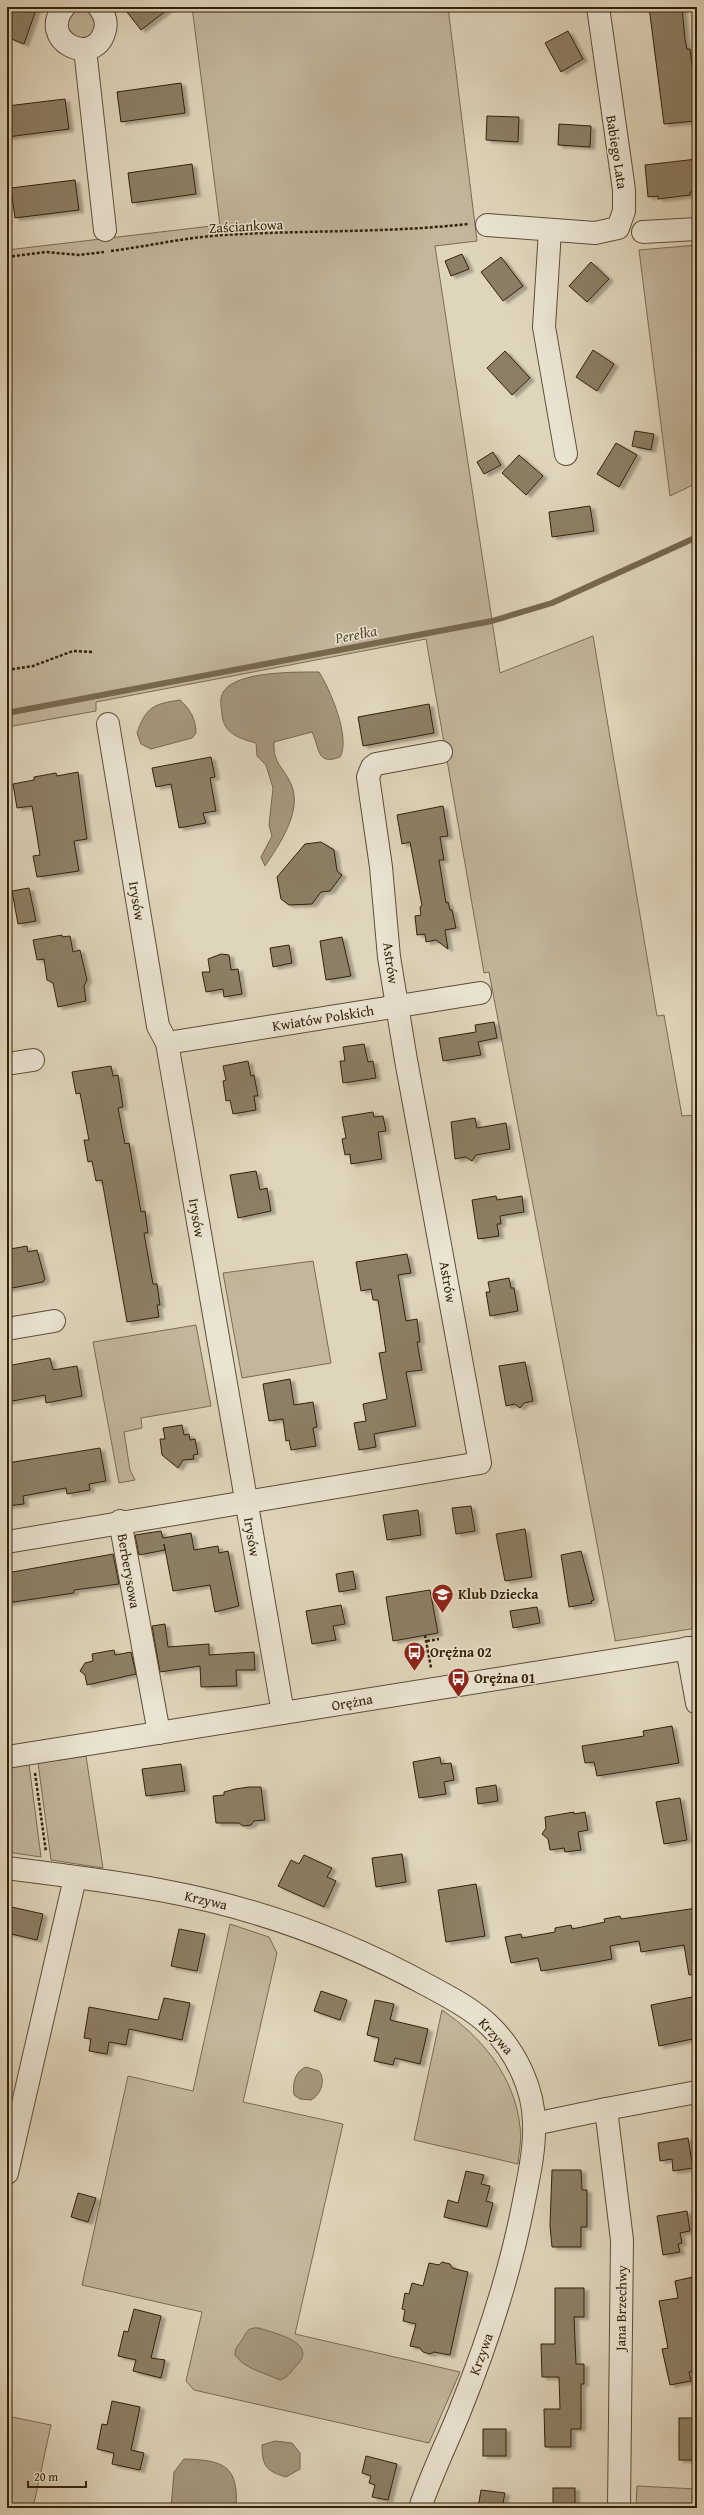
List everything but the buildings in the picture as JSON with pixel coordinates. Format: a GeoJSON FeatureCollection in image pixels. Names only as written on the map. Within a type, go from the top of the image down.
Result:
{"type":"FeatureCollection","features":[{"type":"Feature","properties":{"kind":"street"},"geometry":{"type":"LineString","coordinates":[[64,7],[57,20],[59,35],[70,46],[85,49],[92,47],[104,36],[106,21],[99,7]]}},
{"type":"Feature","properties":{"kind":"street","name":"Babiego Lata"},"geometry":{"type":"LineString","coordinates":[[487,225],[595,233],[618,228],[624,211],[624,190],[598,7]]}},
{"type":"Feature","properties":{"kind":"street"},"geometry":{"type":"LineString","coordinates":[[85,49],[105,230]]}},
{"type":"Feature","properties":{"kind":"street"},"geometry":{"type":"LineString","coordinates":[[643,232],[697,229]]}},
{"type":"Feature","properties":{"kind":"street"},"geometry":{"type":"LineString","coordinates":[[550,230],[544,327],[566,454]]}},
{"type":"Feature","properties":{"kind":"street","name":"Irysów"},"geometry":{"type":"LineString","coordinates":[[108,724],[158,1026],[167,1043],[283,1714]]}},
{"type":"Feature","properties":{"kind":"street","name":"Astrów"},"geometry":{"type":"LineString","coordinates":[[246,1501],[480,1463],[398,1006],[390,957],[382,867],[368,783],[369,772],[376,764],[441,752]]}},
{"type":"Feature","properties":{"kind":"street","name":"Kwiatów Polskich"},"geometry":{"type":"LineString","coordinates":[[167,1043],[480,993]]}},
{"type":"Feature","properties":{"kind":"street"},"geometry":{"type":"LineString","coordinates":[[7,1064],[33,1060]]}},
{"type":"Feature","properties":{"kind":"street"},"geometry":{"type":"LineString","coordinates":[[7,1329],[54,1321]]}},
{"type":"Feature","properties":{"kind":"street"},"geometry":{"type":"LineString","coordinates":[[120,1522],[246,1501]]}},
{"type":"Feature","properties":{"kind":"street","name":"Berberysowa"},"geometry":{"type":"LineString","coordinates":[[7,1542],[120,1522],[159,1733]]}},
{"type":"Feature","properties":{"kind":"street"},"geometry":{"type":"LineString","coordinates":[[692,1648],[697,1703]]}},
{"type":"Feature","properties":{"kind":"street","name":"Orężna"},"geometry":{"type":"LineString","coordinates":[[7,1757],[692,1648]]}},
{"type":"Feature","properties":{"kind":"street","name":"Krzywa"},"geometry":{"type":"LineString","coordinates":[[7,1868],[166,1891],[244,1910],[346,1946],[396,1968],[468,2008],[500,2036],[515,2057],[524,2076],[530,2096],[534,2124],[527,2186],[513,2257],[460,2412],[433,2455],[420,2508]]}},
{"type":"Feature","properties":{"kind":"street"},"geometry":{"type":"LineString","coordinates":[[7,2173],[75,1878]]}},
{"type":"Feature","properties":{"kind":"street"},"geometry":{"type":"LineString","coordinates":[[534,2124],[697,2092]]}},
{"type":"Feature","properties":{"kind":"street","name":"Jana Brzechwy"},"geometry":{"type":"LineString","coordinates":[[606,2109],[622,2240],[619,2508]]}},
{"type":"Feature","properties":{"kind":"path","name":"Zaściankowa"},"geometry":{"type":"LineString","coordinates":[[7,257],[46,252],[79,255],[224,235],[347,232],[382,229],[422,230],[468,224],[487,225]]}},
{"type":"Feature","properties":{"kind":"path"},"geometry":{"type":"LineString","coordinates":[[7,670],[33,666],[73,651],[94,652]]}},
{"type":"Feature","properties":{"kind":"path"},"geometry":{"type":"LineString","coordinates":[[425,1635],[432,1671]]}},
{"type":"Feature","properties":{"kind":"path"},"geometry":{"type":"LineString","coordinates":[[427,1641],[439,1639]]}},
{"type":"Feature","properties":{"kind":"path"},"geometry":{"type":"LineString","coordinates":[[32,1753],[48,1874]]}},
{"type":"Feature","properties":{"kind":"shaded area"},"geometry":{"type":"Polygon","coordinates":[[[76,7],[88,7],[97,15],[94,38],[71,40],[64,18],[71,9],[76,7]]]}},
{"type":"Feature","properties":{"kind":"shaded area"},"geometry":{"type":"Polygon","coordinates":[[[192,7],[448,7],[477,241],[435,246],[500,673],[593,636],[657,1016],[664,1015],[682,1116],[697,1115],[697,1628],[615,1641],[489,972],[484,973],[426,639],[96,702],[96,711],[7,727],[7,250],[220,225],[192,7]]]}},
{"type":"Feature","properties":{"kind":"shaded area"},"geometry":{"type":"Polygon","coordinates":[[[697,245],[697,483],[670,496],[639,250],[697,245]]]}},
{"type":"Feature","properties":{"kind":"shaded area"},"geometry":{"type":"Polygon","coordinates":[[[319,672],[324,680],[338,714],[343,738],[343,749],[340,757],[327,759],[323,757],[320,754],[312,732],[274,742],[277,760],[291,784],[294,794],[294,805],[292,816],[283,838],[265,866],[261,857],[272,836],[269,825],[273,788],[266,765],[257,756],[256,743],[244,740],[229,731],[223,721],[221,696],[231,684],[254,676],[283,673],[319,672]]]}},
{"type":"Feature","properties":{"kind":"shaded area"},"geometry":{"type":"Polygon","coordinates":[[[180,700],[187,707],[194,719],[196,733],[192,738],[151,749],[141,744],[137,733],[147,712],[157,705],[180,700]]]}},
{"type":"Feature","properties":{"kind":"shaded area"},"geometry":{"type":"Polygon","coordinates":[[[313,1261],[331,1363],[242,1378],[223,1273],[313,1261]]]}},
{"type":"Feature","properties":{"kind":"shaded area"},"geometry":{"type":"Polygon","coordinates":[[[196,1325],[211,1406],[141,1418],[142,1428],[124,1432],[130,1470],[135,1480],[119,1483],[93,1342],[196,1325]]]}},
{"type":"Feature","properties":{"kind":"shaded area"},"geometry":{"type":"Polygon","coordinates":[[[86,1756],[103,1868],[51,1860],[38,1763],[86,1756]]]}},
{"type":"Feature","properties":{"kind":"shaded area"},"geometry":{"type":"Polygon","coordinates":[[[29,1764],[41,1857],[7,1852],[7,1767],[29,1764]]]}},
{"type":"Feature","properties":{"kind":"shaded area"},"geometry":{"type":"Polygon","coordinates":[[[230,1924],[269,1937],[277,1953],[243,2102],[343,2124],[295,2334],[460,2372],[429,2443],[194,2390],[186,2381],[202,2312],[82,2285],[128,2076],[193,2091],[230,1924]]]}},
{"type":"Feature","properties":{"kind":"shaded area"},"geometry":{"type":"Polygon","coordinates":[[[442,2010],[457,2021],[483,2046],[504,2075],[517,2109],[521,2131],[518,2164],[414,2140],[442,2010]]]}},
{"type":"Feature","properties":{"kind":"shaded area"},"geometry":{"type":"Polygon","coordinates":[[[306,2067],[319,2071],[322,2079],[320,2091],[315,2098],[311,2100],[300,2099],[294,2095],[293,2087],[295,2078],[302,2069],[306,2067]]]}},
{"type":"Feature","properties":{"kind":"shaded area"},"geometry":{"type":"Polygon","coordinates":[[[252,2328],[259,2328],[292,2340],[299,2345],[302,2351],[302,2358],[283,2379],[280,2380],[244,2364],[235,2355],[236,2348],[248,2331],[252,2328]]]}},
{"type":"Feature","properties":{"kind":"shaded area"},"geometry":{"type":"Polygon","coordinates":[[[7,2416],[51,2425],[33,2508],[7,2508],[7,2416]]]}},
{"type":"Feature","properties":{"kind":"shaded area"},"geometry":{"type":"Polygon","coordinates":[[[275,2441],[292,2443],[300,2453],[300,2469],[286,2477],[270,2470],[264,2463],[262,2445],[275,2441]]]}},
{"type":"Feature","properties":{"kind":"shaded area"},"geometry":{"type":"Polygon","coordinates":[[[184,2459],[209,2461],[226,2468],[235,2482],[236,2508],[171,2508],[174,2472],[184,2459]]]}},
{"type":"Feature","properties":{"kind":"shaded area"},"geometry":{"type":"Polygon","coordinates":[[[637,2486],[697,2489],[697,2508],[636,2508],[637,2486]]]}},
{"type":"Feature","properties":{"kind":"waterway","name":"Perełka"},"geometry":{"type":"LineString","coordinates":[[7,713],[492,621],[552,603],[697,537]]}},
{"type":"Feature","properties":{"kind":"place","name":"Klub Dziecka"},"geometry":{"type":"Point","coordinates":[442,1614]}},
{"type":"Feature","properties":{"kind":"place","name":"Orężna 02"},"geometry":{"type":"Point","coordinates":[414,1672]}},
{"type":"Feature","properties":{"kind":"place","name":"Orężna 01"},"geometry":{"type":"Point","coordinates":[459,1698]}}]}
